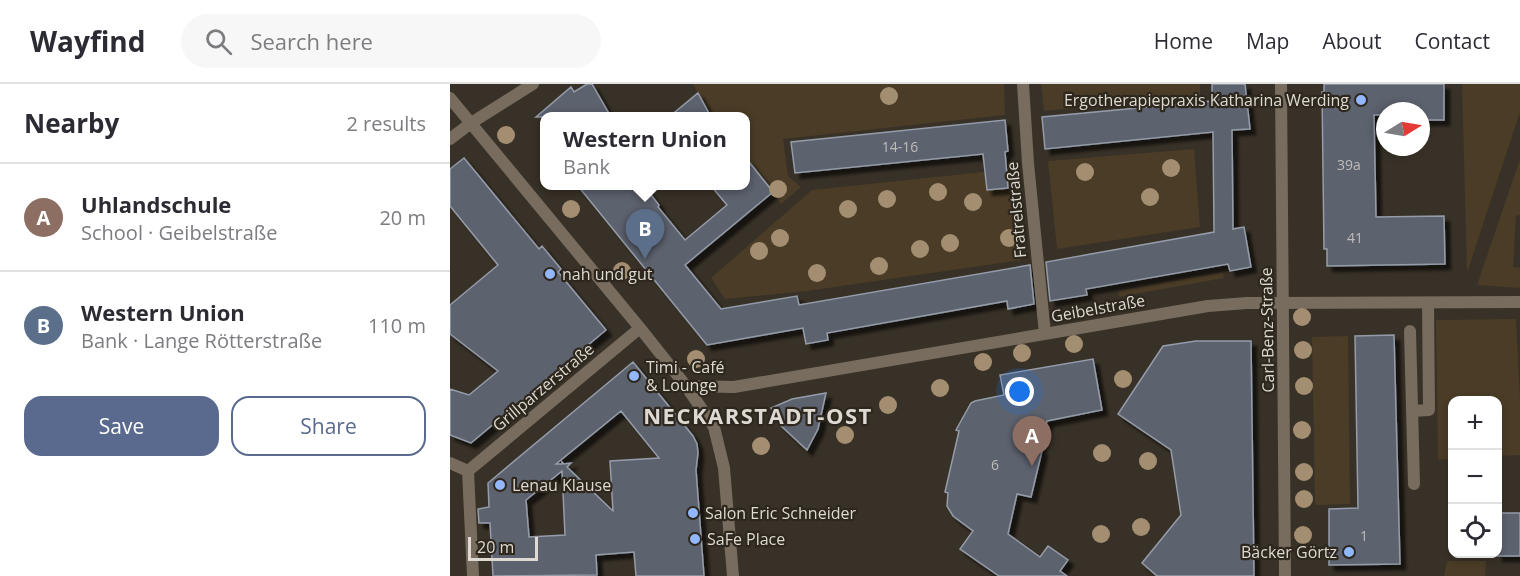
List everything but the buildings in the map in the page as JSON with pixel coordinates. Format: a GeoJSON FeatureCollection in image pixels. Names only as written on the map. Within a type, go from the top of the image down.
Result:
{"type":"FeatureCollection","features":[{"type":"Feature","properties":{"kind":"street"},"geometry":{"type":"LineString","coordinates":[[450,139],[533,84]]}},
{"type":"Feature","properties":{"kind":"street","name":"Fratrelstraße"},"geometry":{"type":"LineString","coordinates":[[1023,84],[1028,163],[1045,334]]}},
{"type":"Feature","properties":{"kind":"street","name":"Carl-Benz-Straße"},"geometry":{"type":"LineString","coordinates":[[1281,84],[1285,576]]}},
{"type":"Feature","properties":{"kind":"street"},"geometry":{"type":"LineString","coordinates":[[450,98],[640,328],[686,386],[714,427],[724,468],[733,576]]}},
{"type":"Feature","properties":{"kind":"street","name":"Geibelstraße"},"geometry":{"type":"LineString","coordinates":[[686,386],[734,387],[1208,306],[1260,303],[1520,302]]}},
{"type":"Feature","properties":{"kind":"street"},"geometry":{"type":"LineString","coordinates":[[1412,411],[1429,410],[1428,303]]}},
{"type":"Feature","properties":{"kind":"street","name":"Grillparzerstraße"},"geometry":{"type":"LineString","coordinates":[[468,471],[640,328]]}},
{"type":"Feature","properties":{"kind":"street"},"geometry":{"type":"LineString","coordinates":[[1410,331],[1414,484]]}},
{"type":"Feature","properties":{"kind":"street"},"geometry":{"type":"LineString","coordinates":[[450,463],[468,471],[473,576]]}},
{"type":"Feature","properties":{"kind":"shaded area"},"geometry":{"type":"Polygon","coordinates":[[[693,84],[1004,84],[1005,115],[783,139],[788,176],[801,187],[781,204],[752,166],[750,168],[750,112],[709,112],[693,84]]]}},
{"type":"Feature","properties":{"kind":"shaded area"},"geometry":{"type":"Polygon","coordinates":[[[1041,84],[1200,84],[1200,96],[1044,111],[1041,84]]]}},
{"type":"Feature","properties":{"kind":"shaded area"},"geometry":{"type":"Polygon","coordinates":[[[1462,84],[1520,84],[1520,112],[1467,273],[1462,84]]]}},
{"type":"Feature","properties":{"kind":"shaded area"},"geometry":{"type":"Polygon","coordinates":[[[1194,149],[1200,227],[1057,249],[1048,161],[1194,149]]]}},
{"type":"Feature","properties":{"kind":"shaded area"},"geometry":{"type":"Polygon","coordinates":[[[1520,159],[1520,215],[1516,216],[1513,267],[1520,268],[1520,288],[1477,285],[1520,159]]]}},
{"type":"Feature","properties":{"kind":"shaded area"},"geometry":{"type":"Polygon","coordinates":[[[1012,169],[1021,260],[807,291],[725,299],[711,278],[812,190],[1012,169]]]}},
{"type":"Feature","properties":{"kind":"shaded area"},"geometry":{"type":"Polygon","coordinates":[[[1223,272],[1224,278],[1119,297],[1118,291],[1223,272]]]}},
{"type":"Feature","properties":{"kind":"shaded area"},"geometry":{"type":"Polygon","coordinates":[[[1516,319],[1520,455],[1502,456],[1502,396],[1448,396],[1448,459],[1438,460],[1436,320],[1516,319]]]}},
{"type":"Feature","properties":{"kind":"shaded area"},"geometry":{"type":"Polygon","coordinates":[[[1348,336],[1350,504],[1315,505],[1312,337],[1348,336]]]}},
{"type":"Feature","properties":{"kind":"shaded area"},"geometry":{"type":"Polygon","coordinates":[[[1447,561],[1486,561],[1485,576],[1444,576],[1447,561]]]}},
{"type":"Feature","properties":{"kind":"place","name":"Ergotherapiepraxis Katharina Werding"},"geometry":{"type":"Point","coordinates":[1361,100]}},
{"type":"Feature","properties":{"kind":"place","name":"Western Union"},"geometry":{"type":"Point","coordinates":[645,259]}},
{"type":"Feature","properties":{"kind":"place","name":"nah und gut"},"geometry":{"type":"Point","coordinates":[550,274]}},
{"type":"Feature","properties":{"kind":"place","name":"Timi - Café & Lounge"},"geometry":{"type":"Point","coordinates":[634,376]}},
{"type":"Feature","properties":{"kind":"place","name":"Uhlandschule"},"geometry":{"type":"Point","coordinates":[1032,466]}},
{"type":"Feature","properties":{"kind":"place","name":"Lenau Klause"},"geometry":{"type":"Point","coordinates":[500,485]}},
{"type":"Feature","properties":{"kind":"place","name":"Salon Eric Schneider"},"geometry":{"type":"Point","coordinates":[693,513]}},
{"type":"Feature","properties":{"kind":"place","name":"SaFe Place"},"geometry":{"type":"Point","coordinates":[695,539]}},
{"type":"Feature","properties":{"kind":"place","name":"Bäcker Görtz"},"geometry":{"type":"Point","coordinates":[1349,552]}},
{"type":"Feature","properties":{"kind":"district","name":"NECKARSTADT-OST"},"geometry":{"type":"Point","coordinates":[758,416]}}]}
